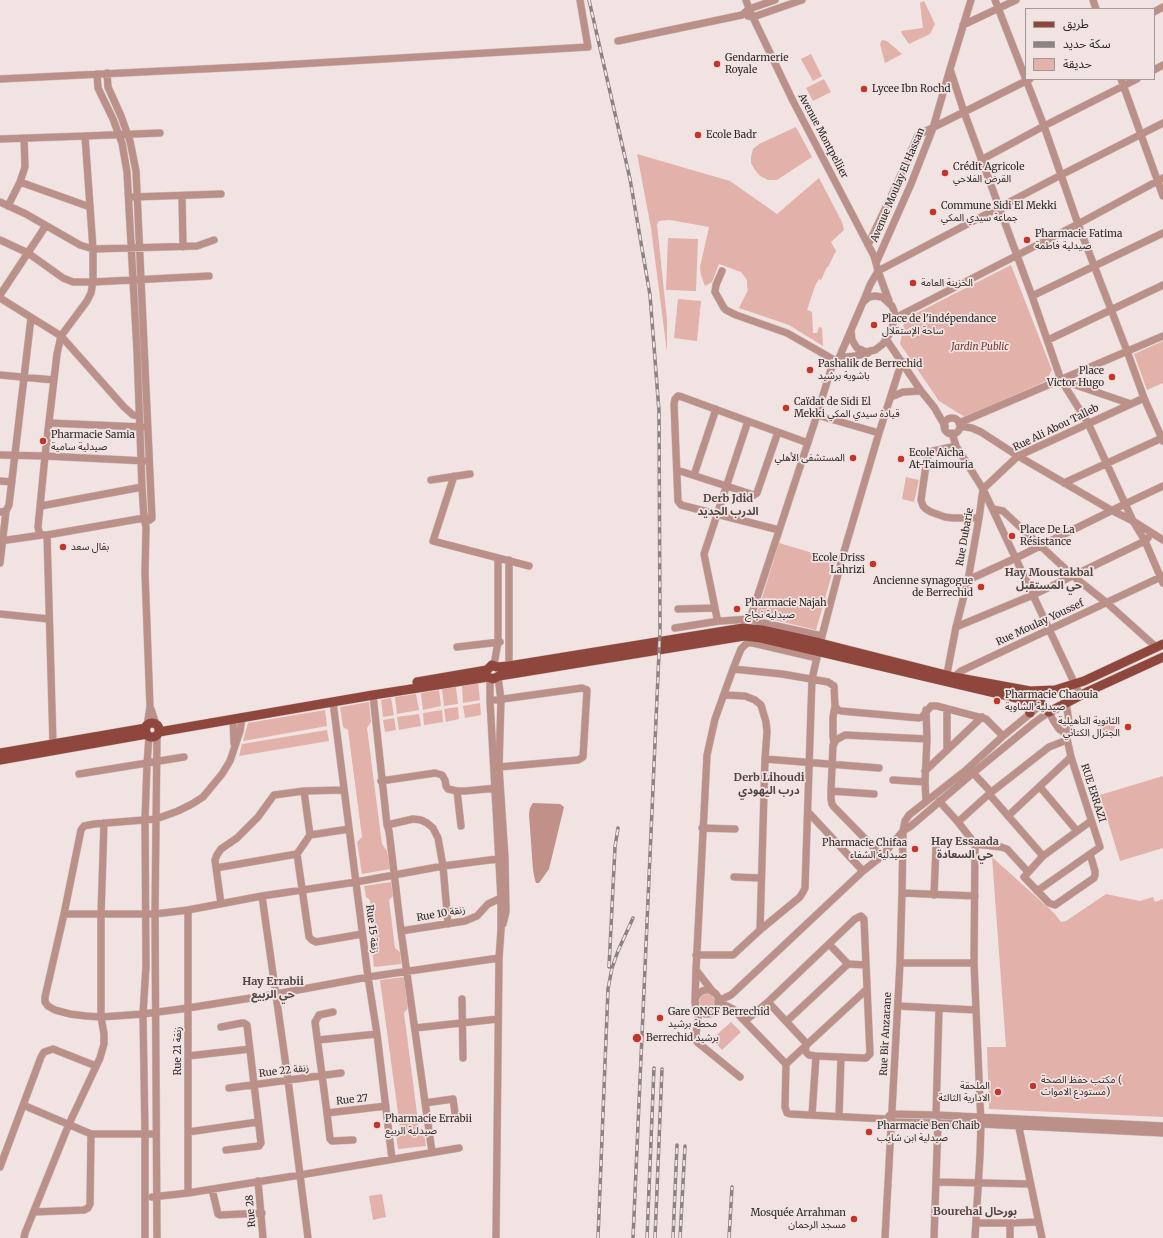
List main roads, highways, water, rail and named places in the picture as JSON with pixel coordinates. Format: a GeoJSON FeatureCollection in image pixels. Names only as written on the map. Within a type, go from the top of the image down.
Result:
{"type":"FeatureCollection","features":[{"type":"Feature","properties":{"kind":"main road"},"geometry":{"type":"LineString","coordinates":[[0,753],[53,744],[237,719],[493,673],[509,666],[743,628],[762,630],[819,647],[950,679],[1042,704],[1050,712],[1080,695],[1163,656]]}},
{"type":"Feature","properties":{"kind":"main road"},"geometry":{"type":"LineString","coordinates":[[0,760],[238,714],[493,673],[744,636],[819,647]]}},
{"type":"Feature","properties":{"kind":"main road"},"geometry":{"type":"LineString","coordinates":[[950,679],[1030,691],[1055,690],[1075,684],[1160,646]]}},
{"type":"Feature","properties":{"kind":"main road"},"geometry":{"type":"LineString","coordinates":[[1055,690],[1066,703]]}},
{"type":"Feature","properties":{"kind":"main road"},"geometry":{"type":"LineString","coordinates":[[1042,704],[1055,690]]}},
{"type":"Feature","properties":{"kind":"main road"},"geometry":{"type":"LineString","coordinates":[[1023,700],[1030,713]]}},
{"type":"Feature","properties":{"kind":"railway"},"geometry":{"type":"LineString","coordinates":[[589,0],[630,179],[650,295],[659,411],[660,630],[633,1238]]}},
{"type":"Feature","properties":{"kind":"railway"},"geometry":{"type":"LineString","coordinates":[[609,967],[615,847],[618,828]]}},
{"type":"Feature","properties":{"kind":"railway"},"geometry":{"type":"LineString","coordinates":[[598,1238],[608,989],[612,968],[633,918]]}},
{"type":"Feature","properties":{"kind":"railway"},"geometry":{"type":"LineString","coordinates":[[647,1238],[654,1068]]}},
{"type":"Feature","properties":{"kind":"railway"},"geometry":{"type":"LineString","coordinates":[[655,1238],[662,1069]]}},
{"type":"Feature","properties":{"kind":"railway"},"geometry":{"type":"LineString","coordinates":[[673,1238],[677,1145]]}},
{"type":"Feature","properties":{"kind":"railway"},"geometry":{"type":"LineString","coordinates":[[680,1238],[685,1146]]}},
{"type":"Feature","properties":{"kind":"railway"},"geometry":{"type":"LineString","coordinates":[[729,1238],[732,1187]]}},
{"type":"Feature","properties":{"kind":"place","name":"Gendarmerie Royale"},"geometry":{"type":"Point","coordinates":[717,64]}},
{"type":"Feature","properties":{"kind":"place","name":"Lycee Ibn Rochd"},"geometry":{"type":"Point","coordinates":[864,89]}},
{"type":"Feature","properties":{"kind":"place","name":"Ecole Badr"},"geometry":{"type":"Point","coordinates":[698,135]}},
{"type":"Feature","properties":{"kind":"place","name":"Crédit Agricole القرض الفلاحي"},"geometry":{"type":"Point","coordinates":[945,173]}},
{"type":"Feature","properties":{"kind":"place","name":"Commune Sidi El Mekki جماعة سيدي المكي"},"geometry":{"type":"Point","coordinates":[933,212]}},
{"type":"Feature","properties":{"kind":"place","name":"Pharmacie Fatima صيدلية فاطمة"},"geometry":{"type":"Point","coordinates":[1027,240]}},
{"type":"Feature","properties":{"kind":"place","name":"الخزينة العامة"},"geometry":{"type":"Point","coordinates":[913,283]}},
{"type":"Feature","properties":{"kind":"place","name":"Place de l'indépendance ساحة الإستقلال"},"geometry":{"type":"Point","coordinates":[874,325]}},
{"type":"Feature","properties":{"kind":"place","name":"Pashalik de Berrechid باشوية برشيد"},"geometry":{"type":"Point","coordinates":[810,370]}},
{"type":"Feature","properties":{"kind":"place","name":"Place Victor Hugo"},"geometry":{"type":"Point","coordinates":[1112,377]}},
{"type":"Feature","properties":{"kind":"place","name":"Caïdat de Sidi El Mekki قيادة سيدي المكي"},"geometry":{"type":"Point","coordinates":[786,408]}},
{"type":"Feature","properties":{"kind":"place","name":"Pharmacie Samia صيدلية سامية"},"geometry":{"type":"Point","coordinates":[43,441]}},
{"type":"Feature","properties":{"kind":"place","name":"المستشفى الأهلي"},"geometry":{"type":"Point","coordinates":[853,458]}},
{"type":"Feature","properties":{"kind":"place","name":"Ecole Aicha At-Taimouria"},"geometry":{"type":"Point","coordinates":[901,459]}},
{"type":"Feature","properties":{"kind":"place","name":"Place De La Résistance"},"geometry":{"type":"Point","coordinates":[1012,536]}},
{"type":"Feature","properties":{"kind":"place","name":"بقال سعد"},"geometry":{"type":"Point","coordinates":[63,547]}},
{"type":"Feature","properties":{"kind":"place","name":"Ecole Driss Lahrizi"},"geometry":{"type":"Point","coordinates":[873,564]}},
{"type":"Feature","properties":{"kind":"place","name":"Ancienne synagogue de Berrechid"},"geometry":{"type":"Point","coordinates":[981,587]}},
{"type":"Feature","properties":{"kind":"place","name":"Pharmacie Najah صيدلية نجاح"},"geometry":{"type":"Point","coordinates":[737,609]}},
{"type":"Feature","properties":{"kind":"place","name":"Pharmacie Chaouia صيدلية الشاوية"},"geometry":{"type":"Point","coordinates":[997,701]}},
{"type":"Feature","properties":{"kind":"place","name":"الثانوية التأهيلية الجنرال الكتاني"},"geometry":{"type":"Point","coordinates":[1128,727]}},
{"type":"Feature","properties":{"kind":"place","name":"Pharmacie Chifaa صيدلية الشفاء"},"geometry":{"type":"Point","coordinates":[915,849]}},
{"type":"Feature","properties":{"kind":"place","name":"Gare ONCF Berrechid محطة برشيد"},"geometry":{"type":"Point","coordinates":[660,1018]}},
{"type":"Feature","properties":{"kind":"place","name":"Berrechid برشيد"},"geometry":{"type":"Point","coordinates":[637,1038]}},
{"type":"Feature","properties":{"kind":"place","name":"مكتب حفظ الصحة ( مستودع الاموات)"},"geometry":{"type":"Point","coordinates":[1033,1086]}},
{"type":"Feature","properties":{"kind":"place","name":"الملحقة الادارية الثالثة"},"geometry":{"type":"Point","coordinates":[998,1092]}},
{"type":"Feature","properties":{"kind":"place","name":"Pharmacie Errabii صيدلية الربيع"},"geometry":{"type":"Point","coordinates":[377,1125]}},
{"type":"Feature","properties":{"kind":"place","name":"Pharmacie Ben Chaib صيدلية ابن شايب"},"geometry":{"type":"Point","coordinates":[869,1132]}},
{"type":"Feature","properties":{"kind":"place","name":"Mosquée Arrahman مسجد الرحمان"},"geometry":{"type":"Point","coordinates":[854,1219]}},
{"type":"Feature","properties":{"kind":"district","name":"Derb Jdid الدرب الجديد"},"geometry":{"type":"Point","coordinates":[728,505]}},
{"type":"Feature","properties":{"kind":"district","name":"Hay Moustakbal حي المستقبل"},"geometry":{"type":"Point","coordinates":[1049,579]}},
{"type":"Feature","properties":{"kind":"district","name":"Derb Lihoudi درب اليهودي"},"geometry":{"type":"Point","coordinates":[769,784]}},
{"type":"Feature","properties":{"kind":"district","name":"Hay Essaada حي السعادة"},"geometry":{"type":"Point","coordinates":[965,848]}},
{"type":"Feature","properties":{"kind":"district","name":"Hay Errabii حي الربيع"},"geometry":{"type":"Point","coordinates":[273,988]}},
{"type":"Feature","properties":{"kind":"district","name":"Bourehal بورحال"},"geometry":{"type":"Point","coordinates":[975,1212]}},
{"type":"Feature","properties":{"kind":"park label","name":"Jardin Public"},"geometry":{"type":"Point","coordinates":[980,347]}}]}
